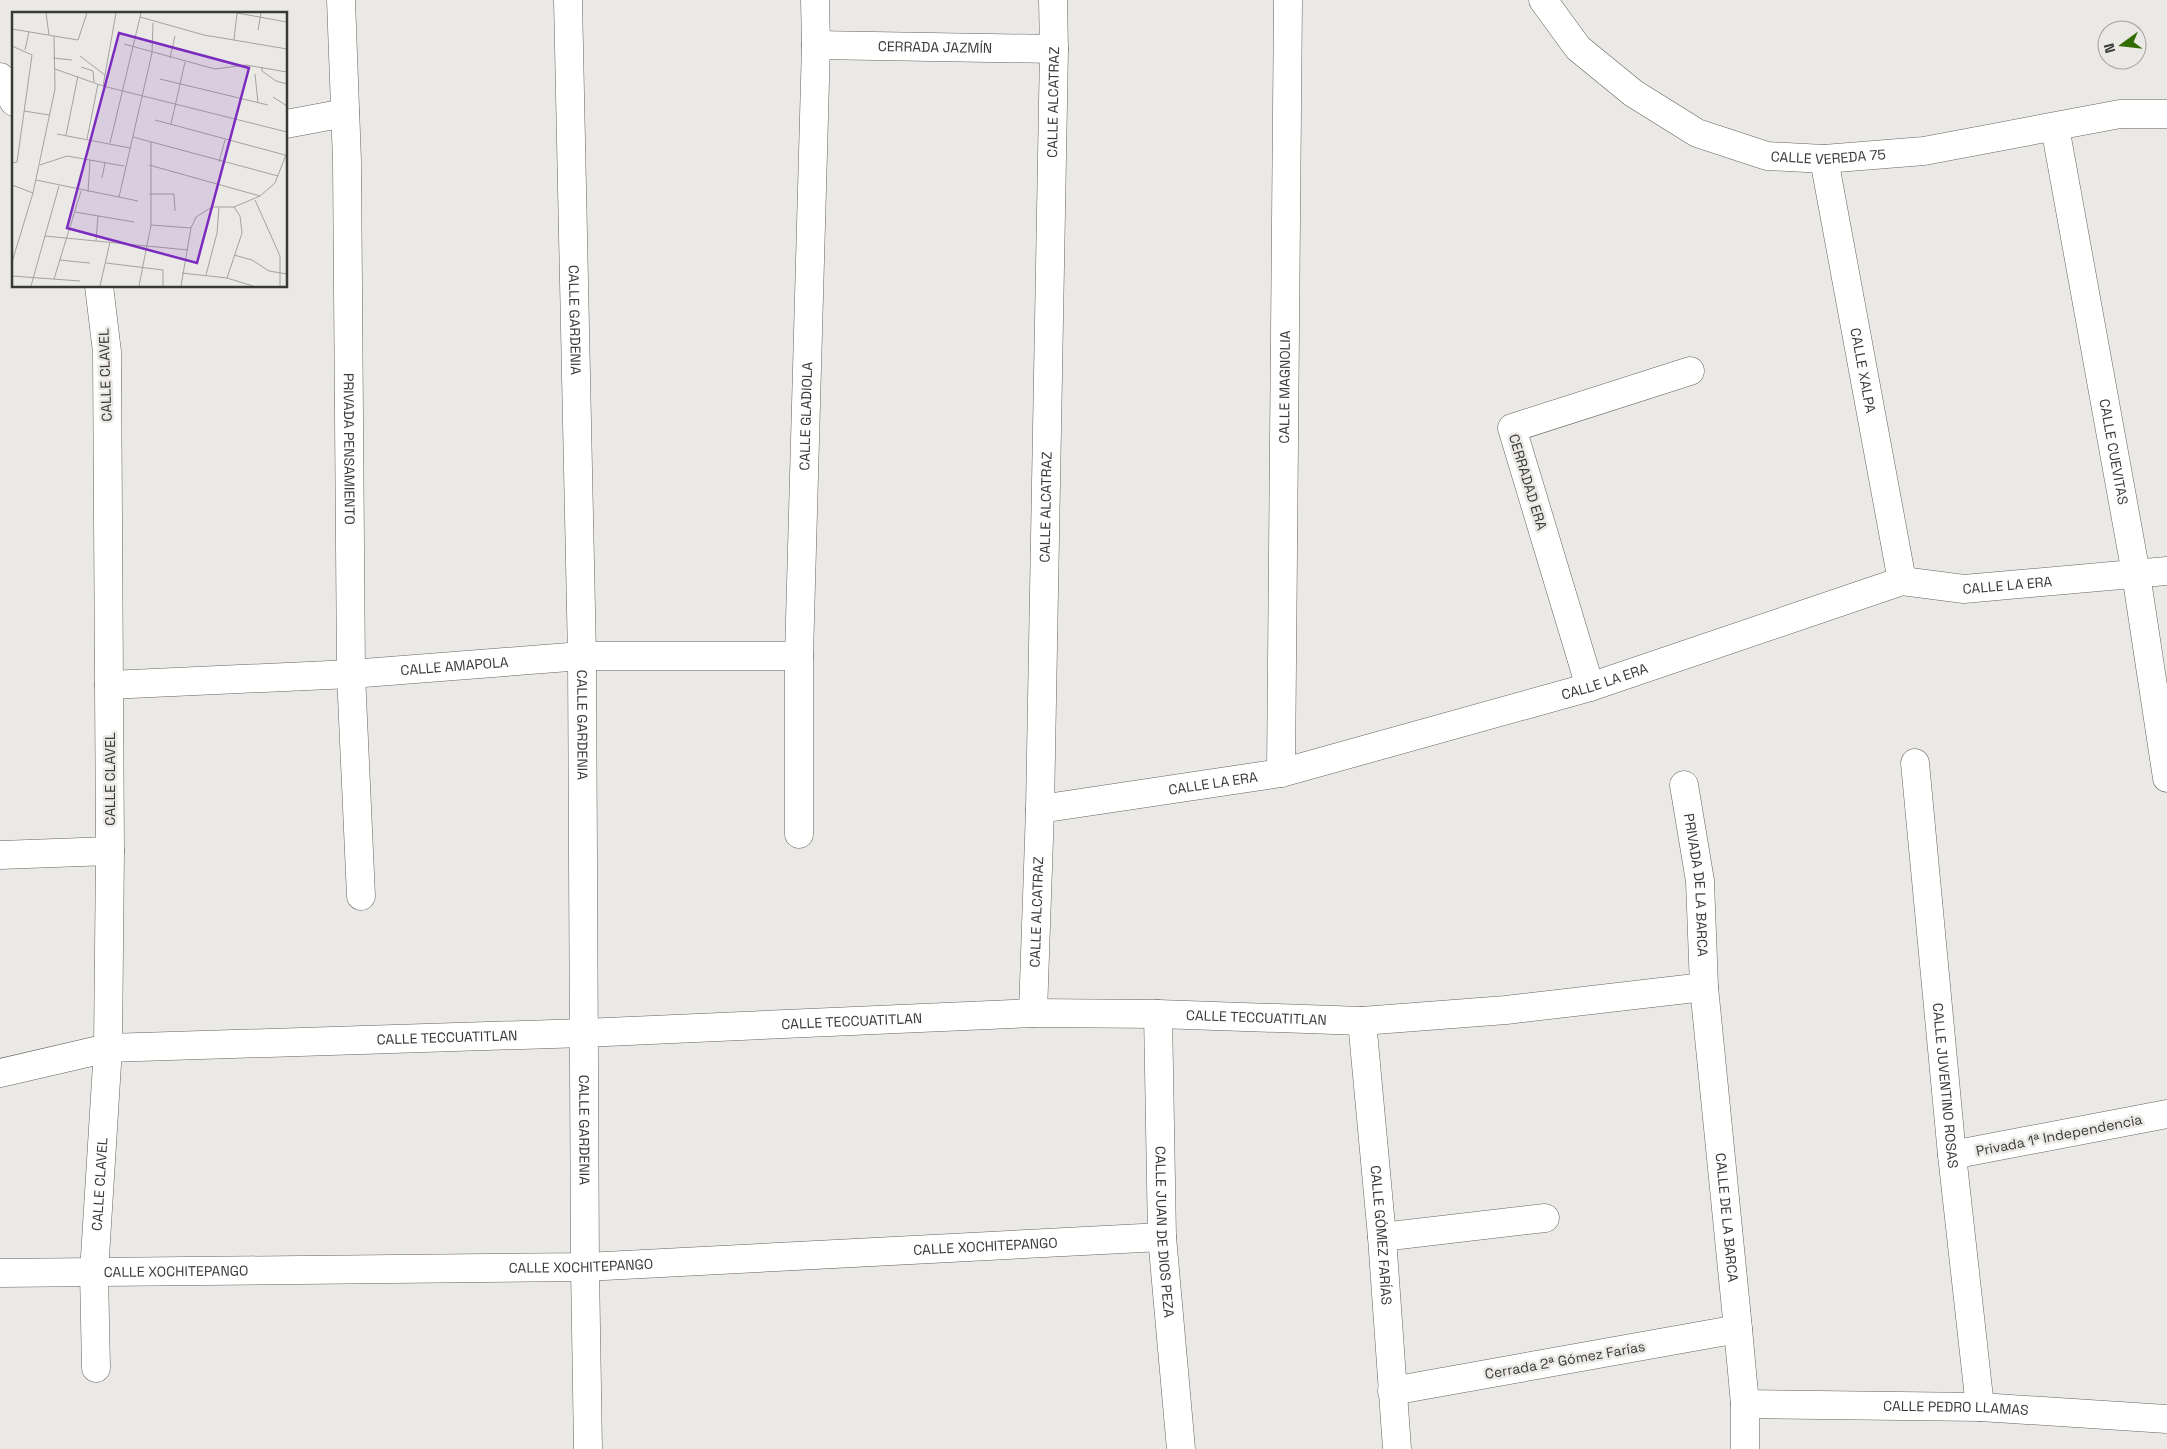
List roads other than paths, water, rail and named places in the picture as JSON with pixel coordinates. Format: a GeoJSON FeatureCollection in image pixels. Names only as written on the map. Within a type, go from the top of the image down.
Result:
{"type":"FeatureCollection","features":[{"type":"Feature","properties":{"kind":"street","name":"PRIVADA PENSAMIENTO"},"geometry":{"type":"LineString","coordinates":[[340,0],[345,114],[351,674],[361,896]]}},
{"type":"Feature","properties":{"kind":"street","name":"CALLE GARDENIA"},"geometry":{"type":"LineString","coordinates":[[568,0],[582,656],[585,1267],[588,1449]]}},
{"type":"Feature","properties":{"kind":"street","name":"CALLE GLADIOLA"},"geometry":{"type":"LineString","coordinates":[[799,834],[799,656],[816,45],[815,0]]}},
{"type":"Feature","properties":{"kind":"street","name":"CALLE ALCATRAZ"},"geometry":{"type":"LineString","coordinates":[[1033,1013],[1040,810],[1054,49],[1053,0]]}},
{"type":"Feature","properties":{"kind":"street","name":"CALLE MAGNOLIA"},"geometry":{"type":"LineString","coordinates":[[1281,773],[1288,0]]}},
{"type":"Feature","properties":{"kind":"street","name":"CALLE VEREDA 75"},"geometry":{"type":"LineString","coordinates":[[1542,0],[1578,48],[1633,93],[1697,133],[1767,156],[1824,159],[1924,151],[2120,114],[2167,114]]}},
{"type":"Feature","properties":{"kind":"street","name":"CERRADA JAZMÍN"},"geometry":{"type":"LineString","coordinates":[[816,45],[1054,49]]}},
{"type":"Feature","properties":{"kind":"street"},"geometry":{"type":"LineString","coordinates":[[0,78],[12,99]]}},
{"type":"Feature","properties":{"kind":"street"},"geometry":{"type":"LineString","coordinates":[[288,124],[345,114]]}},
{"type":"Feature","properties":{"kind":"street","name":"CALLE CUEVITAS"},"geometry":{"type":"LineString","coordinates":[[2054,127],[2136,574],[2167,778]]}},
{"type":"Feature","properties":{"kind":"street","name":"CALLE XALPA"},"geometry":{"type":"LineString","coordinates":[[1824,159],[1902,581]]}},
{"type":"Feature","properties":{"kind":"street","name":"CALLE CLAVEL"},"geometry":{"type":"LineString","coordinates":[[96,1368],[94,1273],[108,1048],[110,851],[107,352],[99,288]]}},
{"type":"Feature","properties":{"kind":"street","name":"CERRADAD ERA"},"geometry":{"type":"LineString","coordinates":[[1590,687],[1512,428],[1690,371]]}},
{"type":"Feature","properties":{"kind":"street","name":"CALLE LA ERA"},"geometry":{"type":"LineString","coordinates":[[1040,810],[1281,773],[1590,687],[1902,581],[1964,589],[2167,571]]}},
{"type":"Feature","properties":{"kind":"street","name":"CALLE AMAPOLA"},"geometry":{"type":"LineString","coordinates":[[109,685],[351,674],[582,656],[799,656]]}},
{"type":"Feature","properties":{"kind":"street","name":"CALLE JUVENTINO ROSAS"},"geometry":{"type":"LineString","coordinates":[[1915,763],[1952,1155],[1980,1407]]}},
{"type":"Feature","properties":{"kind":"street","name":"PRIVADA DE LA BARCA"},"geometry":{"type":"LineString","coordinates":[[1684,785],[1700,881],[1704,987]]}},
{"type":"Feature","properties":{"kind":"street"},"geometry":{"type":"LineString","coordinates":[[0,855],[110,851]]}},
{"type":"Feature","properties":{"kind":"street","name":"CALLE TECCUATITLAN"},"geometry":{"type":"LineString","coordinates":[[0,1073],[108,1048],[584,1033],[1033,1013],[1158,1014],[1362,1021],[1506,1010],[1704,987]]}},
{"type":"Feature","properties":{"kind":"street","name":"CALLE DE LA BARCA"},"geometry":{"type":"LineString","coordinates":[[1704,987],[1738,1329],[1744,1404],[1745,1449]]}},
{"type":"Feature","properties":{"kind":"street","name":"CALLE JUAN DE DIOS PEZA"},"geometry":{"type":"LineString","coordinates":[[1158,1014],[1162,1237],[1181,1449]]}},
{"type":"Feature","properties":{"kind":"street","name":"CALLE GÓMEZ FARÍAS"},"geometry":{"type":"LineString","coordinates":[[1362,1021],[1382,1237],[1397,1449]]}},
{"type":"Feature","properties":{"kind":"street","name":"Privada 1ª Independencia"},"geometry":{"type":"LineString","coordinates":[[1952,1155],[2167,1114]]}},
{"type":"Feature","properties":{"kind":"street"},"geometry":{"type":"LineString","coordinates":[[1382,1237],[1545,1218]]}},
{"type":"Feature","properties":{"kind":"street","name":"CALLE XOCHITEPANGO"},"geometry":{"type":"LineString","coordinates":[[0,1272],[94,1273],[585,1267],[1162,1237]]}},
{"type":"Feature","properties":{"kind":"street","name":"Cerrada 2ª Gómez Farías"},"geometry":{"type":"LineString","coordinates":[[1392,1391],[1738,1329]]}},
{"type":"Feature","properties":{"kind":"street","name":"CALLE PEDRO LLAMAS"},"geometry":{"type":"LineString","coordinates":[[1744,1404],[1980,1407],[2167,1419]]}}]}
